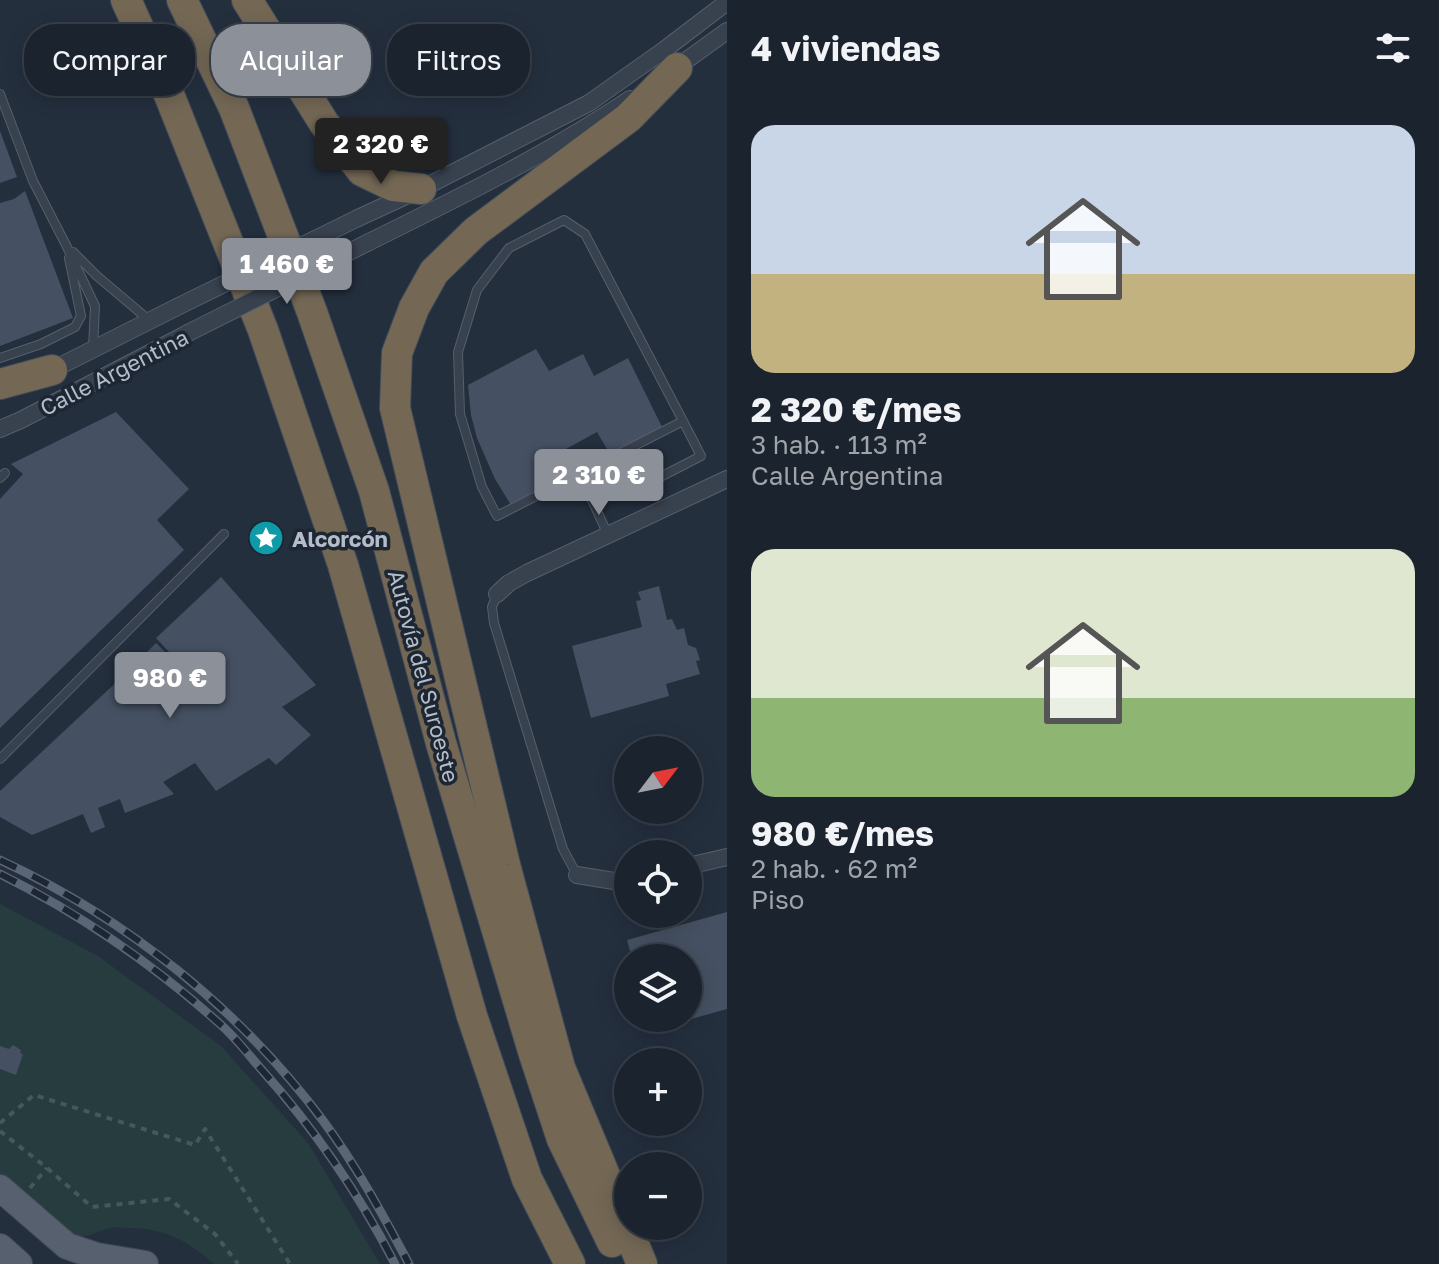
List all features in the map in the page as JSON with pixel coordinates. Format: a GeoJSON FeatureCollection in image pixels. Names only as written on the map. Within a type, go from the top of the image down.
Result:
{"type":"FeatureCollection","features":[{"type":"Feature","properties":{"kind":"highway","name":"Autovía del Suroeste"},"geometry":{"type":"LineString","coordinates":[[126,0],[170,97],[263,330],[343,565],[472,1016],[527,1179],[570,1264]]}},
{"type":"Feature","properties":{"kind":"highway","name":"Autovía del Suroeste"},"geometry":{"type":"LineString","coordinates":[[182,0],[234,108],[312,312],[374,491],[441,743],[562,1139],[610,1239],[626,1264]]}},
{"type":"Feature","properties":{"kind":"highway"},"geometry":{"type":"LineString","coordinates":[[247,0],[324,123],[362,171],[393,186],[421,189]]}},
{"type":"Feature","properties":{"kind":"highway"},"geometry":{"type":"LineString","coordinates":[[642,1264],[560,1068],[501,850],[395,408],[397,353],[414,308],[434,272],[476,231],[628,118],[677,68]]}},
{"type":"Feature","properties":{"kind":"highway"},"geometry":{"type":"LineString","coordinates":[[1,392],[52,370]]}},
{"type":"Feature","properties":{"kind":"main road"},"geometry":{"type":"LineString","coordinates":[[0,1188],[67,1246],[131,1263]]}},
{"type":"Feature","properties":{"kind":"main road"},"geometry":{"type":"LineString","coordinates":[[0,1212],[62,1264]]}},
{"type":"Feature","properties":{"kind":"main road"},"geometry":{"type":"LineString","coordinates":[[0,1247],[19,1264]]}},
{"type":"Feature","properties":{"kind":"street","name":"Calle Argentina"},"geometry":{"type":"LineString","coordinates":[[52,370],[589,103],[726,2]]}},
{"type":"Feature","properties":{"kind":"street","name":"Calle Argentina"},"geometry":{"type":"LineString","coordinates":[[0,429],[483,185],[600,119],[727,31]]}},
{"type":"Feature","properties":{"kind":"street"},"geometry":{"type":"LineString","coordinates":[[497,594],[527,573],[727,479]]}},
{"type":"Feature","properties":{"kind":"street"},"geometry":{"type":"LineString","coordinates":[[702,863],[727,857]]}},
{"type":"Feature","properties":{"kind":"street"},"geometry":{"type":"LineString","coordinates":[[577,875],[614,881]]}},
{"type":"Feature","properties":{"kind":"lane"},"geometry":{"type":"LineString","coordinates":[[0,94],[33,181],[95,306],[93,350]]}},
{"type":"Feature","properties":{"kind":"lane"},"geometry":{"type":"LineString","coordinates":[[641,487],[701,456],[683,421],[585,234],[564,220],[509,248],[477,290],[458,352],[460,414],[482,487],[497,516],[683,421]]}},
{"type":"Feature","properties":{"kind":"lane"},"geometry":{"type":"LineString","coordinates":[[66,245],[151,322]]}},
{"type":"Feature","properties":{"kind":"lane"},"geometry":{"type":"LineString","coordinates":[[0,358],[41,344],[75,327],[81,316],[66,245]]}},
{"type":"Feature","properties":{"kind":"lane"},"geometry":{"type":"LineString","coordinates":[[580,474],[608,535]]}},
{"type":"Feature","properties":{"kind":"lane"},"geometry":{"type":"LineString","coordinates":[[0,759],[224,534]]}},
{"type":"Feature","properties":{"kind":"lane"},"geometry":{"type":"LineString","coordinates":[[497,594],[492,607],[494,623],[563,849],[577,875]]}},
{"type":"Feature","properties":{"kind":"path"},"geometry":{"type":"LineString","coordinates":[[0,1123],[34,1095],[195,1145],[205,1129],[290,1264]]}},
{"type":"Feature","properties":{"kind":"path"},"geometry":{"type":"LineString","coordinates":[[0,1131],[92,1207],[169,1199],[215,1234],[238,1264]]}},
{"type":"Feature","properties":{"kind":"green space"},"geometry":{"type":"Polygon","coordinates":[[[0,904],[98,956],[221,1046],[308,1143],[380,1264],[214,1264],[185,1243],[153,1230],[112,1228],[80,1236],[68,1232],[0,1176],[0,904]]]}},
{"type":"Feature","properties":{"kind":"building"},"geometry":{"type":"Polygon","coordinates":[[[0,131],[17,177],[0,183],[0,131]]]}},
{"type":"Feature","properties":{"kind":"building"},"geometry":{"type":"Polygon","coordinates":[[[25,191],[73,318],[0,346],[0,203],[14,199],[25,191]]]}},
{"type":"Feature","properties":{"kind":"building"},"geometry":{"type":"Polygon","coordinates":[[[536,349],[549,371],[583,354],[594,376],[628,358],[662,427],[610,454],[597,432],[566,449],[577,471],[511,505],[495,479],[477,438],[468,385],[536,349]]]}},
{"type":"Feature","properties":{"kind":"building"},"geometry":{"type":"Polygon","coordinates":[[[116,412],[189,489],[157,520],[184,550],[0,728],[0,499],[23,474],[11,464],[116,412]]]}},
{"type":"Feature","properties":{"kind":"building"},"geometry":{"type":"Polygon","coordinates":[[[221,577],[316,685],[282,707],[311,735],[276,765],[269,758],[216,791],[195,763],[163,782],[174,794],[125,813],[120,799],[98,808],[105,827],[91,833],[83,814],[32,835],[0,817],[0,791],[156,643],[220,707],[156,638],[221,577]]]}},
{"type":"Feature","properties":{"kind":"building"},"geometry":{"type":"Polygon","coordinates":[[[659,586],[667,620],[672,619],[677,630],[684,628],[688,645],[696,648],[700,674],[666,684],[669,696],[591,718],[572,646],[642,627],[636,601],[641,600],[638,592],[659,586]]]}},
{"type":"Feature","properties":{"kind":"building"},"geometry":{"type":"Polygon","coordinates":[[[727,912],[727,1009],[702,1016],[702,944],[628,944],[627,940],[670,928],[702,928],[702,919],[727,912]]]}},
{"type":"Feature","properties":{"kind":"building"},"geometry":{"type":"Polygon","coordinates":[[[13,1045],[23,1054],[16,1075],[0,1069],[0,1046],[9,1049],[13,1045]]]}},
{"type":"Feature","properties":{"kind":"railway"},"geometry":{"type":"LineString","coordinates":[[0,860],[93,910],[136,939],[218,1005],[256,1042],[336,1139],[409,1264]]}},
{"type":"Feature","properties":{"kind":"railway"},"geometry":{"type":"LineString","coordinates":[[0,874],[59,906],[115,942],[226,1029],[317,1138],[351,1187],[395,1264]]}},
{"type":"Feature","properties":{"kind":"place","name":"Alcorcón"},"geometry":{"type":"Point","coordinates":[266,538]}}]}
